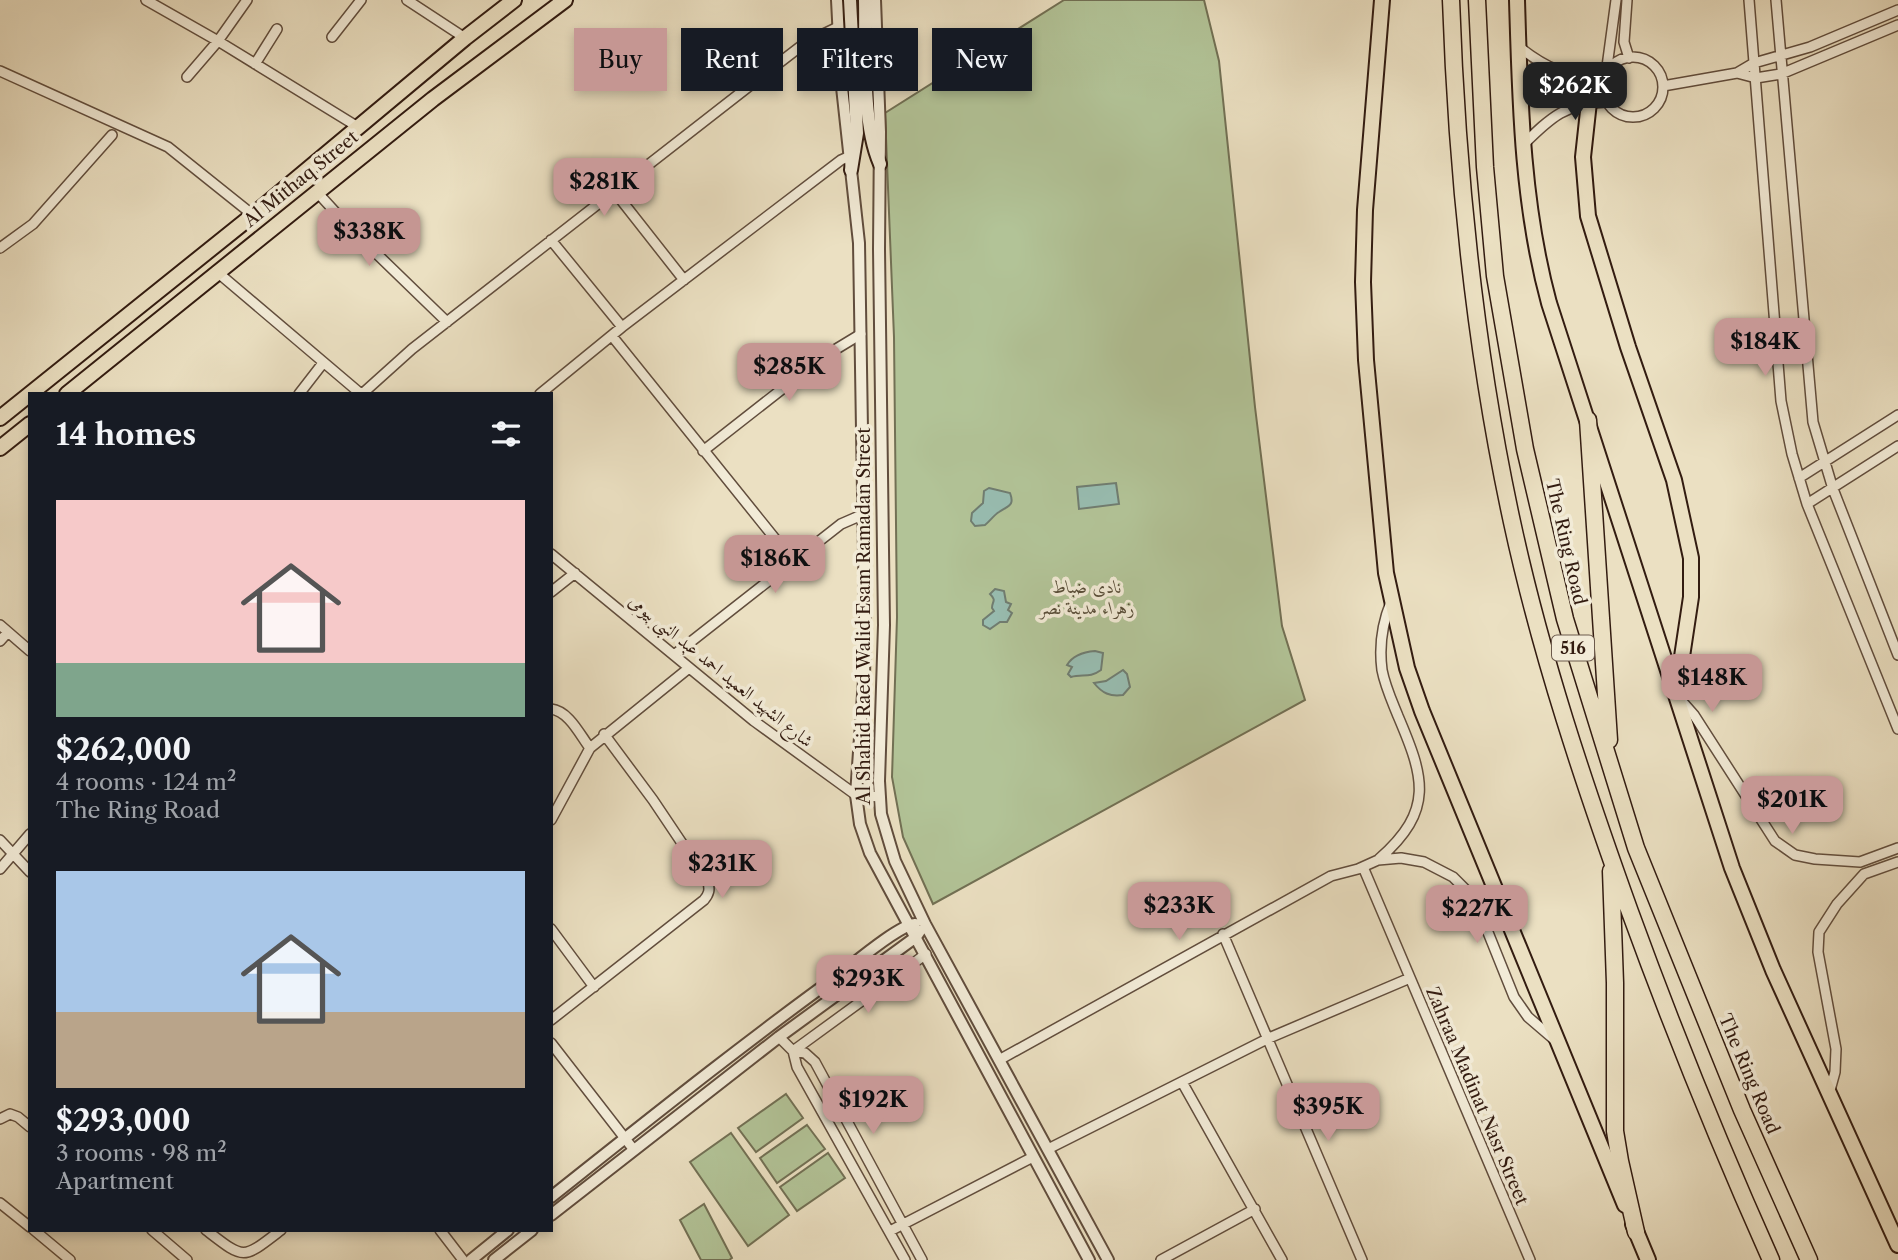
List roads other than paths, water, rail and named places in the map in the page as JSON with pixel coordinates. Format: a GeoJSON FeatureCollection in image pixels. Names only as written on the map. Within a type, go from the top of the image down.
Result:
{"type":"FeatureCollection","features":[{"type":"Feature","properties":{"kind":"highway","name":"516"},"geometry":{"type":"LineString","coordinates":[[1451,0],[1469,255],[1484,371],[1502,473],[1537,625],[1571,744],[1675,1034],[1771,1260]]}},
{"type":"Feature","properties":{"kind":"highway","name":"The Ring Road"},"geometry":{"type":"LineString","coordinates":[[1477,0],[1485,167],[1493,249],[1512,380],[1550,563],[1565,620],[1636,848],[1742,1110],[1809,1260]]}},
{"type":"Feature","properties":{"kind":"highway","name":"516"},"geometry":{"type":"LineString","coordinates":[[1588,420],[1604,681],[1613,777]]}},
{"type":"Feature","properties":{"kind":"highway"},"geometry":{"type":"LineString","coordinates":[[1612,861],[1615,1131],[1636,1232]]}},
{"type":"Feature","properties":{"kind":"main road","name":"Al Mithaq Street"},"geometry":{"type":"LineString","coordinates":[[2,412],[253,215],[514,0]]}},
{"type":"Feature","properties":{"kind":"main road","name":"Al Mithaq Street"},"geometry":{"type":"LineString","coordinates":[[69,392],[316,191],[479,63],[565,0]]}},
{"type":"Feature","properties":{"kind":"main road"},"geometry":{"type":"LineString","coordinates":[[1382,0],[1365,210],[1363,282],[1371,430],[1391,602],[1407,668],[1422,711],[1648,1260]]}},
{"type":"Feature","properties":{"kind":"main road","name":"516"},"geometry":{"type":"LineString","coordinates":[[1517,0],[1520,114],[1527,186],[1542,276],[1732,868],[1773,970],[1898,1245]]}},
{"type":"Feature","properties":{"kind":"main road"},"geometry":{"type":"LineString","coordinates":[[850,5],[856,133],[851,170]]}},
{"type":"Feature","properties":{"kind":"main road"},"geometry":{"type":"LineString","coordinates":[[865,5],[868,124],[872,145],[880,164]]}},
{"type":"Feature","properties":{"kind":"main road"},"geometry":{"type":"LineString","coordinates":[[1589,103],[1583,157],[1588,216],[1624,335],[1674,480],[1691,558],[1691,597],[1674,693]]}},
{"type":"Feature","properties":{"kind":"main road"},"geometry":{"type":"LineString","coordinates":[[0,448],[28,426]]}},
{"type":"Feature","properties":{"kind":"street"},"geometry":{"type":"LineString","coordinates":[[146,0],[159,3],[358,127]]}},
{"type":"Feature","properties":{"kind":"street"},"geometry":{"type":"LineString","coordinates":[[187,77],[218,41],[247,0]]}},
{"type":"Feature","properties":{"kind":"street"},"geometry":{"type":"LineString","coordinates":[[332,37],[361,0]]}},
{"type":"Feature","properties":{"kind":"street"},"geometry":{"type":"LineString","coordinates":[[407,0],[465,38]]}},
{"type":"Feature","properties":{"kind":"street","name":"Al Shahid Raed Walid Esam Ramadan Street"},"geometry":{"type":"LineString","coordinates":[[837,0],[859,243],[864,667],[856,795],[864,839],[1088,1260]]}},
{"type":"Feature","properties":{"kind":"street","name":"Al Shahid Raed Walid Esam Ramadan Street"},"geometry":{"type":"LineString","coordinates":[[875,0],[880,164],[884,625],[880,797],[885,830],[895,861],[925,924],[1108,1260]]}},
{"type":"Feature","properties":{"kind":"street"},"geometry":{"type":"LineString","coordinates":[[1518,46],[1537,61],[1562,74],[1590,79],[1606,76],[1612,66],[1629,58],[1639,58],[1656,67],[1663,86],[1661,99],[1654,110],[1642,117],[1628,117],[1616,112],[1604,94],[1606,76],[1616,0]]}},
{"type":"Feature","properties":{"kind":"street"},"geometry":{"type":"LineString","coordinates":[[1627,0],[1625,44],[1629,58]]}},
{"type":"Feature","properties":{"kind":"street"},"geometry":{"type":"LineString","coordinates":[[1749,0],[1781,401],[1807,504],[1898,729]]}},
{"type":"Feature","properties":{"kind":"street"},"geometry":{"type":"LineString","coordinates":[[1776,0],[1813,422],[1833,489],[1898,656]]}},
{"type":"Feature","properties":{"kind":"street"},"geometry":{"type":"LineString","coordinates":[[1663,86],[1737,73],[1754,63],[1810,47],[1898,10]]}},
{"type":"Feature","properties":{"kind":"street"},"geometry":{"type":"LineString","coordinates":[[1737,73],[1756,78],[1782,74],[1898,25]]}},
{"type":"Feature","properties":{"kind":"street"},"geometry":{"type":"LineString","coordinates":[[363,392],[412,349],[805,43],[838,27]]}},
{"type":"Feature","properties":{"kind":"street"},"geometry":{"type":"LineString","coordinates":[[255,64],[277,29]]}},
{"type":"Feature","properties":{"kind":"street"},"geometry":{"type":"LineString","coordinates":[[0,71],[168,147],[253,215]]}},
{"type":"Feature","properties":{"kind":"street"},"geometry":{"type":"LineString","coordinates":[[1524,145],[1552,117],[1570,108],[1607,102]]}},
{"type":"Feature","properties":{"kind":"street"},"geometry":{"type":"LineString","coordinates":[[0,248],[33,224],[112,135]]}},
{"type":"Feature","properties":{"kind":"street"},"geometry":{"type":"LineString","coordinates":[[542,392],[622,327],[841,160],[850,156]]}},
{"type":"Feature","properties":{"kind":"street"},"geometry":{"type":"LineString","coordinates":[[316,191],[349,227],[447,322]]}},
{"type":"Feature","properties":{"kind":"street"},"geometry":{"type":"LineString","coordinates":[[614,191],[684,281]]}},
{"type":"Feature","properties":{"kind":"street"},"geometry":{"type":"LineString","coordinates":[[551,240],[622,327]]}},
{"type":"Feature","properties":{"kind":"street"},"geometry":{"type":"LineString","coordinates":[[216,271],[359,392]]}},
{"type":"Feature","properties":{"kind":"street"},"geometry":{"type":"LineString","coordinates":[[704,451],[823,357],[861,334]]}},
{"type":"Feature","properties":{"kind":"street"},"geometry":{"type":"LineString","coordinates":[[612,336],[793,561]]}},
{"type":"Feature","properties":{"kind":"street"},"geometry":{"type":"LineString","coordinates":[[301,392],[323,363]]}},
{"type":"Feature","properties":{"kind":"street"},"geometry":{"type":"LineString","coordinates":[[862,380],[881,379]]}},
{"type":"Feature","properties":{"kind":"street"},"geometry":{"type":"LineString","coordinates":[[1799,478],[1898,415]]}},
{"type":"Feature","properties":{"kind":"street"},"geometry":{"type":"LineString","coordinates":[[1807,504],[1898,446]]}},
{"type":"Feature","properties":{"kind":"street"},"geometry":{"type":"LineString","coordinates":[[674,655],[845,521],[864,514]]}},
{"type":"Feature","properties":{"kind":"street","name":"شارع الشهيد العميد احمد عبد النبى بيومى"},"geometry":{"type":"LineString","coordinates":[[553,556],[754,721],[856,795]]}},
{"type":"Feature","properties":{"kind":"street"},"geometry":{"type":"LineString","coordinates":[[553,590],[575,573]]}},
{"type":"Feature","properties":{"kind":"street"},"geometry":{"type":"LineString","coordinates":[[999,1060],[1331,876],[1378,860],[1396,843],[1408,827],[1420,790],[1416,760],[1382,671],[1382,632],[1391,602]]}},
{"type":"Feature","properties":{"kind":"street"},"geometry":{"type":"LineString","coordinates":[[0,641],[4,628],[28,649]]}},
{"type":"Feature","properties":{"kind":"street"},"geometry":{"type":"LineString","coordinates":[[553,816],[590,748],[604,734],[690,668]]}},
{"type":"Feature","properties":{"kind":"street"},"geometry":{"type":"LineString","coordinates":[[1674,693],[1689,708],[1781,847],[1795,855],[1815,859],[1860,862],[1898,848]]}},
{"type":"Feature","properties":{"kind":"street"},"geometry":{"type":"LineString","coordinates":[[553,709],[564,714],[590,748]]}},
{"type":"Feature","properties":{"kind":"street"},"geometry":{"type":"LineString","coordinates":[[553,1018],[704,900],[710,888],[653,800],[604,734]]}},
{"type":"Feature","properties":{"kind":"street"},"geometry":{"type":"LineString","coordinates":[[856,795],[880,797]]}},
{"type":"Feature","properties":{"kind":"street"},"geometry":{"type":"LineString","coordinates":[[0,869],[28,836]]}},
{"type":"Feature","properties":{"kind":"street"},"geometry":{"type":"LineString","coordinates":[[0,840],[28,870]]}},
{"type":"Feature","properties":{"kind":"street"},"geometry":{"type":"LineString","coordinates":[[1378,860],[1401,858],[1424,862],[1445,871],[1461,884],[1479,910],[1514,997],[1528,1017],[1557,1042]]}},
{"type":"Feature","properties":{"kind":"street"},"geometry":{"type":"LineString","coordinates":[[1829,1094],[1835,1073],[1836,1049],[1818,952],[1819,932],[1832,911],[1864,874],[1898,862]]}},
{"type":"Feature","properties":{"kind":"street","name":"Zahraa Madinat Nasr Street"},"geometry":{"type":"LineString","coordinates":[[1363,867],[1530,1260]]}},
{"type":"Feature","properties":{"kind":"street"},"geometry":{"type":"LineString","coordinates":[[553,1195],[789,1010],[910,925],[925,924]]}},
{"type":"Feature","properties":{"kind":"street"},"geometry":{"type":"LineString","coordinates":[[553,1213],[798,1022],[916,937],[925,924]]}},
{"type":"Feature","properties":{"kind":"street"},"geometry":{"type":"LineString","coordinates":[[553,932],[594,987]]}},
{"type":"Feature","properties":{"kind":"street"},"geometry":{"type":"LineString","coordinates":[[1223,934],[1362,1260]]}},
{"type":"Feature","properties":{"kind":"street"},"geometry":{"type":"LineString","coordinates":[[793,1051],[926,954]]}},
{"type":"Feature","properties":{"kind":"street"},"geometry":{"type":"LineString","coordinates":[[1048,1149],[1269,1038],[1410,978]]}},
{"type":"Feature","properties":{"kind":"street"},"geometry":{"type":"LineString","coordinates":[[789,1010],[798,1022]]}},
{"type":"Feature","properties":{"kind":"street"},"geometry":{"type":"LineString","coordinates":[[779,1037],[793,1051],[797,1067],[905,1260]]}},
{"type":"Feature","properties":{"kind":"street"},"geometry":{"type":"LineString","coordinates":[[553,1046],[634,1150]]}},
{"type":"Feature","properties":{"kind":"street"},"geometry":{"type":"LineString","coordinates":[[793,1051],[805,1054],[815,1062],[922,1260]]}},
{"type":"Feature","properties":{"kind":"street"},"geometry":{"type":"LineString","coordinates":[[1182,1082],[1282,1260]]}},
{"type":"Feature","properties":{"kind":"street"},"geometry":{"type":"LineString","coordinates":[[0,1119],[10,1114],[28,1125]]}},
{"type":"Feature","properties":{"kind":"street"},"geometry":{"type":"LineString","coordinates":[[890,1231],[1033,1157]]}},
{"type":"Feature","properties":{"kind":"street"},"geometry":{"type":"LineString","coordinates":[[0,1203],[28,1226]]}},
{"type":"Feature","properties":{"kind":"street"},"geometry":{"type":"LineString","coordinates":[[1161,1260],[1255,1209]]}},
{"type":"Feature","properties":{"kind":"street"},"geometry":{"type":"LineString","coordinates":[[36,1232],[70,1260]]}},
{"type":"Feature","properties":{"kind":"street"},"geometry":{"type":"LineString","coordinates":[[154,1232],[187,1260]]}},
{"type":"Feature","properties":{"kind":"street"},"geometry":{"type":"LineString","coordinates":[[208,1232],[228,1250],[240,1255],[253,1253],[279,1232]]}},
{"type":"Feature","properties":{"kind":"street"},"geometry":{"type":"LineString","coordinates":[[442,1232],[463,1260]]}},
{"type":"Feature","properties":{"kind":"street"},"geometry":{"type":"LineString","coordinates":[[471,1260],[506,1232]]}},
{"type":"Feature","properties":{"kind":"street"},"geometry":{"type":"LineString","coordinates":[[494,1260],[529,1232]]}},
{"type":"Feature","properties":{"kind":"water"},"geometry":{"type":"Polygon","coordinates":[[[1116,483],[1119,504],[1079,509],[1077,487],[1116,483]]]}},
{"type":"Feature","properties":{"kind":"water"},"geometry":{"type":"Polygon","coordinates":[[[989,488],[1010,493],[1011,503],[985,525],[975,526],[971,521],[972,513],[983,503],[984,491],[989,488]]]}},
{"type":"Feature","properties":{"kind":"water"},"geometry":{"type":"Polygon","coordinates":[[[995,589],[1004,591],[1006,602],[1011,604],[1008,610],[1012,613],[1007,622],[1000,622],[990,629],[983,625],[983,620],[994,611],[994,600],[990,594],[995,589]]]}},
{"type":"Feature","properties":{"kind":"water"},"geometry":{"type":"Polygon","coordinates":[[[1095,651],[1103,653],[1101,670],[1089,675],[1071,677],[1068,674],[1072,667],[1067,665],[1075,656],[1095,651]]]}},
{"type":"Feature","properties":{"kind":"water"},"geometry":{"type":"Polygon","coordinates":[[[1123,670],[1127,674],[1130,687],[1123,695],[1107,694],[1094,683],[1106,681],[1123,670]]]}},
{"type":"Feature","properties":{"kind":"park label","name":"نادى ضباط زهراء مدينة نصر"},"geometry":{"type":"Point","coordinates":[1087,597]}}]}
